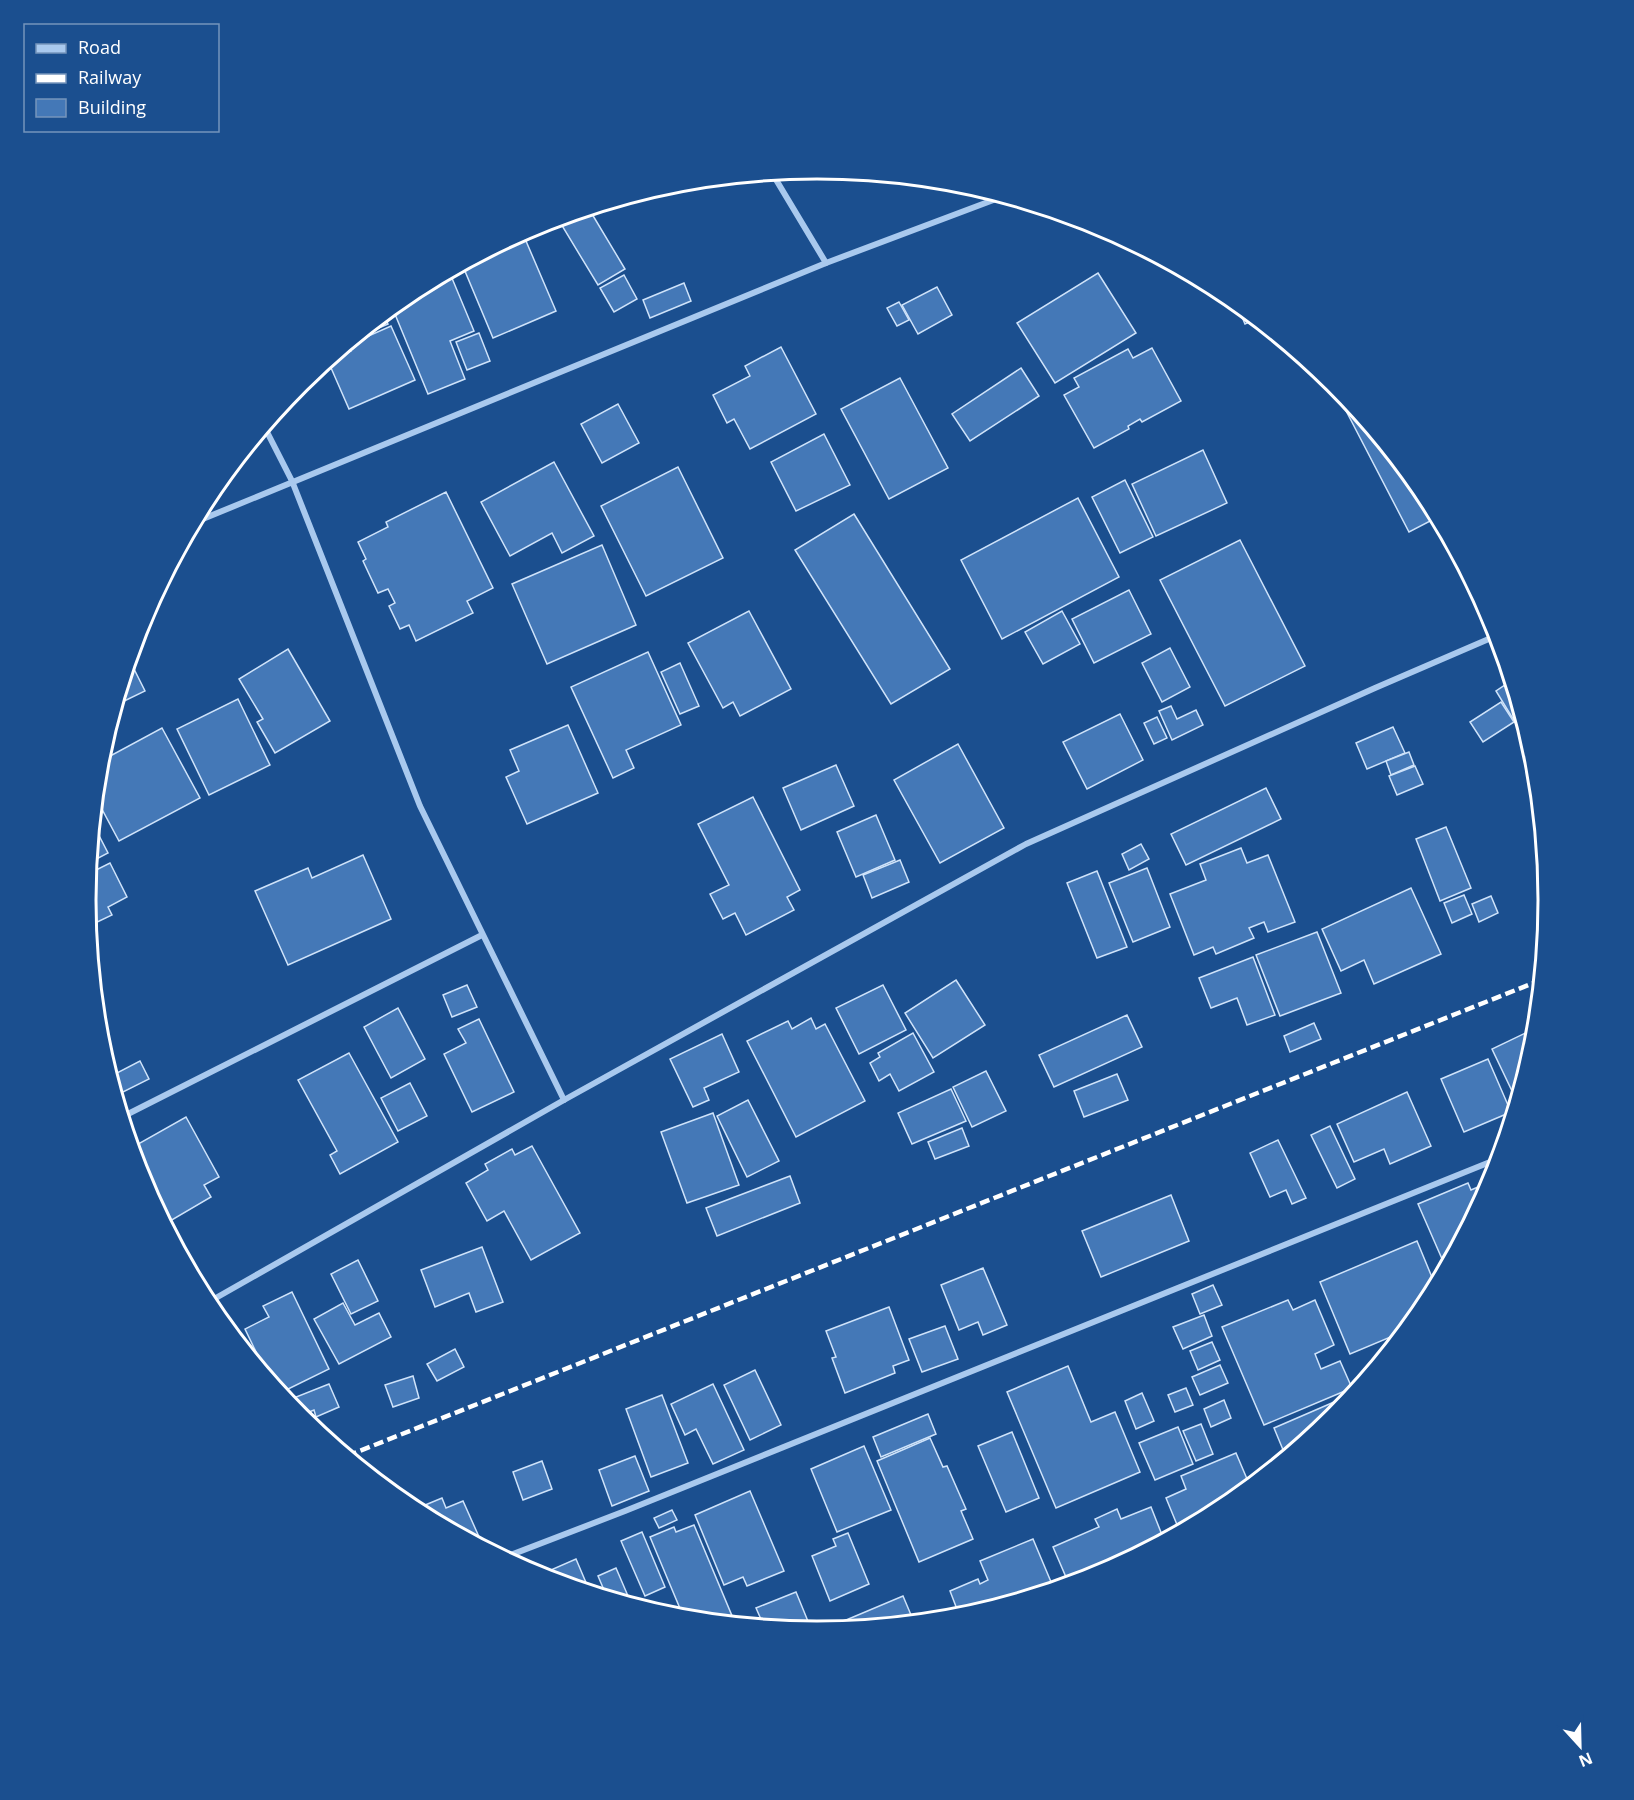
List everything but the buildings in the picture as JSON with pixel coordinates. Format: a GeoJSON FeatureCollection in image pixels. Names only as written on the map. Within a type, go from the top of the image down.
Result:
{"type":"FeatureCollection","features":[{"type":"Feature","properties":{"kind":"street"},"geometry":{"type":"LineString","coordinates":[[777,181],[826,263]]}},
{"type":"Feature","properties":{"kind":"street"},"geometry":{"type":"LineString","coordinates":[[207,517],[826,263],[991,201]]}},
{"type":"Feature","properties":{"kind":"street"},"geometry":{"type":"LineString","coordinates":[[268,434],[292,481],[420,806],[564,1100]]}},
{"type":"Feature","properties":{"kind":"street"},"geometry":{"type":"LineString","coordinates":[[216,1298],[564,1100],[1026,844],[1489,639]]}},
{"type":"Feature","properties":{"kind":"street"},"geometry":{"type":"LineString","coordinates":[[129,1114],[482,935]]}},
{"type":"Feature","properties":{"kind":"street"},"geometry":{"type":"LineString","coordinates":[[514,1554],[1488,1163]]}},
{"type":"Feature","properties":{"kind":"railway"},"geometry":{"type":"LineString","coordinates":[[355,1453],[1533,983]]}}]}
